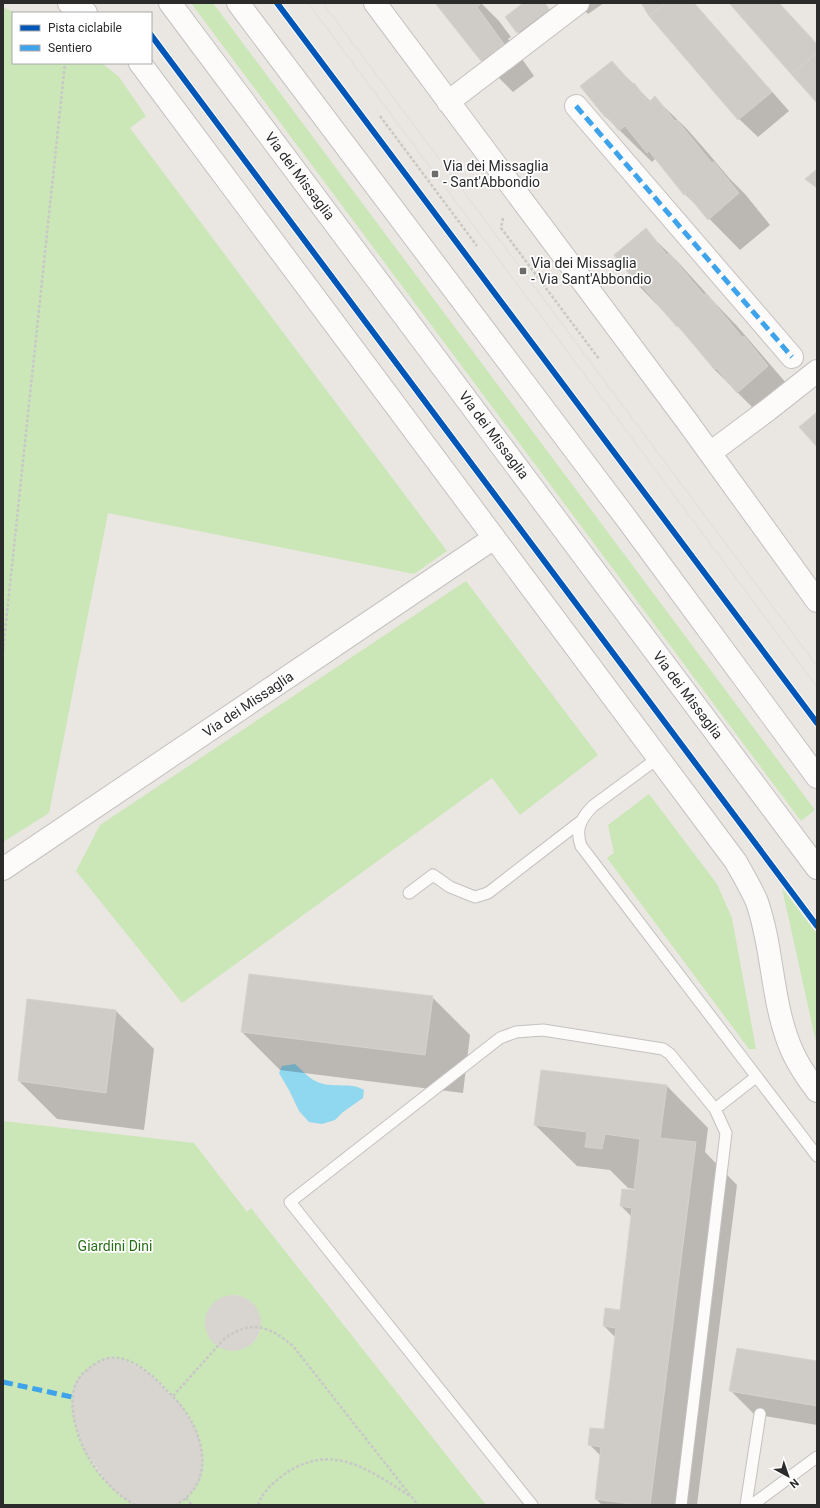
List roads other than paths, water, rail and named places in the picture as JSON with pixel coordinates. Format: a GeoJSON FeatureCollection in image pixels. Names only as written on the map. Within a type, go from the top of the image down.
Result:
{"type":"FeatureCollection","features":[{"type":"Feature","properties":{"kind":"street"},"geometry":{"type":"LineString","coordinates":[[69,3],[84,12]]}},
{"type":"Feature","properties":{"kind":"street","name":"Via dei Missaglia"},"geometry":{"type":"LineString","coordinates":[[170,3],[817,868]]}},
{"type":"Feature","properties":{"kind":"street"},"geometry":{"type":"LineString","coordinates":[[238,3],[624,516],[817,778]]}},
{"type":"Feature","properties":{"kind":"street"},"geometry":{"type":"LineString","coordinates":[[375,3],[710,453],[817,601]]}},
{"type":"Feature","properties":{"kind":"street"},"geometry":{"type":"LineString","coordinates":[[448,102],[578,3]]}},
{"type":"Feature","properties":{"kind":"street"},"geometry":{"type":"LineString","coordinates":[[141,64],[736,862],[757,902],[778,1010],[792,1052],[817,1091]]}},
{"type":"Feature","properties":{"kind":"street"},"geometry":{"type":"LineString","coordinates":[[576,106],[792,357]]}},
{"type":"Feature","properties":{"kind":"street"},"geometry":{"type":"LineString","coordinates":[[710,453],[770,409],[817,371]]}},
{"type":"Feature","properties":{"kind":"street","name":"Via dei Missaglia"},"geometry":{"type":"LineString","coordinates":[[3,869],[494,538]]}},
{"type":"Feature","properties":{"kind":"lane"},"geometry":{"type":"LineString","coordinates":[[409,893],[433,875],[450,888],[475,896],[488,893],[580,822],[593,806],[658,758]]}},
{"type":"Feature","properties":{"kind":"lane"},"geometry":{"type":"LineString","coordinates":[[580,822],[578,838],[581,846],[817,1156]]}},
{"type":"Feature","properties":{"kind":"lane"},"geometry":{"type":"LineString","coordinates":[[532,1505],[290,1202],[500,1038],[516,1032],[543,1030],[662,1049],[670,1054],[715,1109],[726,1133],[681,1505]]}},
{"type":"Feature","properties":{"kind":"lane"},"geometry":{"type":"LineString","coordinates":[[715,1109],[756,1077]]}},
{"type":"Feature","properties":{"kind":"lane"},"geometry":{"type":"LineString","coordinates":[[746,1505],[760,1414]]}},
{"type":"Feature","properties":{"kind":"lane"},"geometry":{"type":"LineString","coordinates":[[752,1505],[817,1457]]}},
{"type":"Feature","properties":{"kind":"water"},"geometry":{"type":"Polygon","coordinates":[[[295,1064],[316,1082],[331,1085],[354,1086],[364,1090],[363,1098],[343,1112],[335,1120],[322,1124],[309,1122],[299,1111],[279,1073],[282,1066],[295,1064]]]}},
{"type":"Feature","properties":{"kind":"tram line"},"geometry":{"type":"LineString","coordinates":[[308,3],[817,687]]}},
{"type":"Feature","properties":{"kind":"tram line"},"geometry":{"type":"LineString","coordinates":[[323,3],[817,666]]}},
{"type":"Feature","properties":{"kind":"place","name":"Via dei Missaglia - Sant'Abbondio"},"geometry":{"type":"Point","coordinates":[435,174]}},
{"type":"Feature","properties":{"kind":"place","name":"Via dei Missaglia - Via Sant'Abbondio"},"geometry":{"type":"Point","coordinates":[523,271]}},
{"type":"Feature","properties":{"kind":"park label","name":"Giardini Dini"},"geometry":{"type":"Point","coordinates":[115,1246]}}]}
